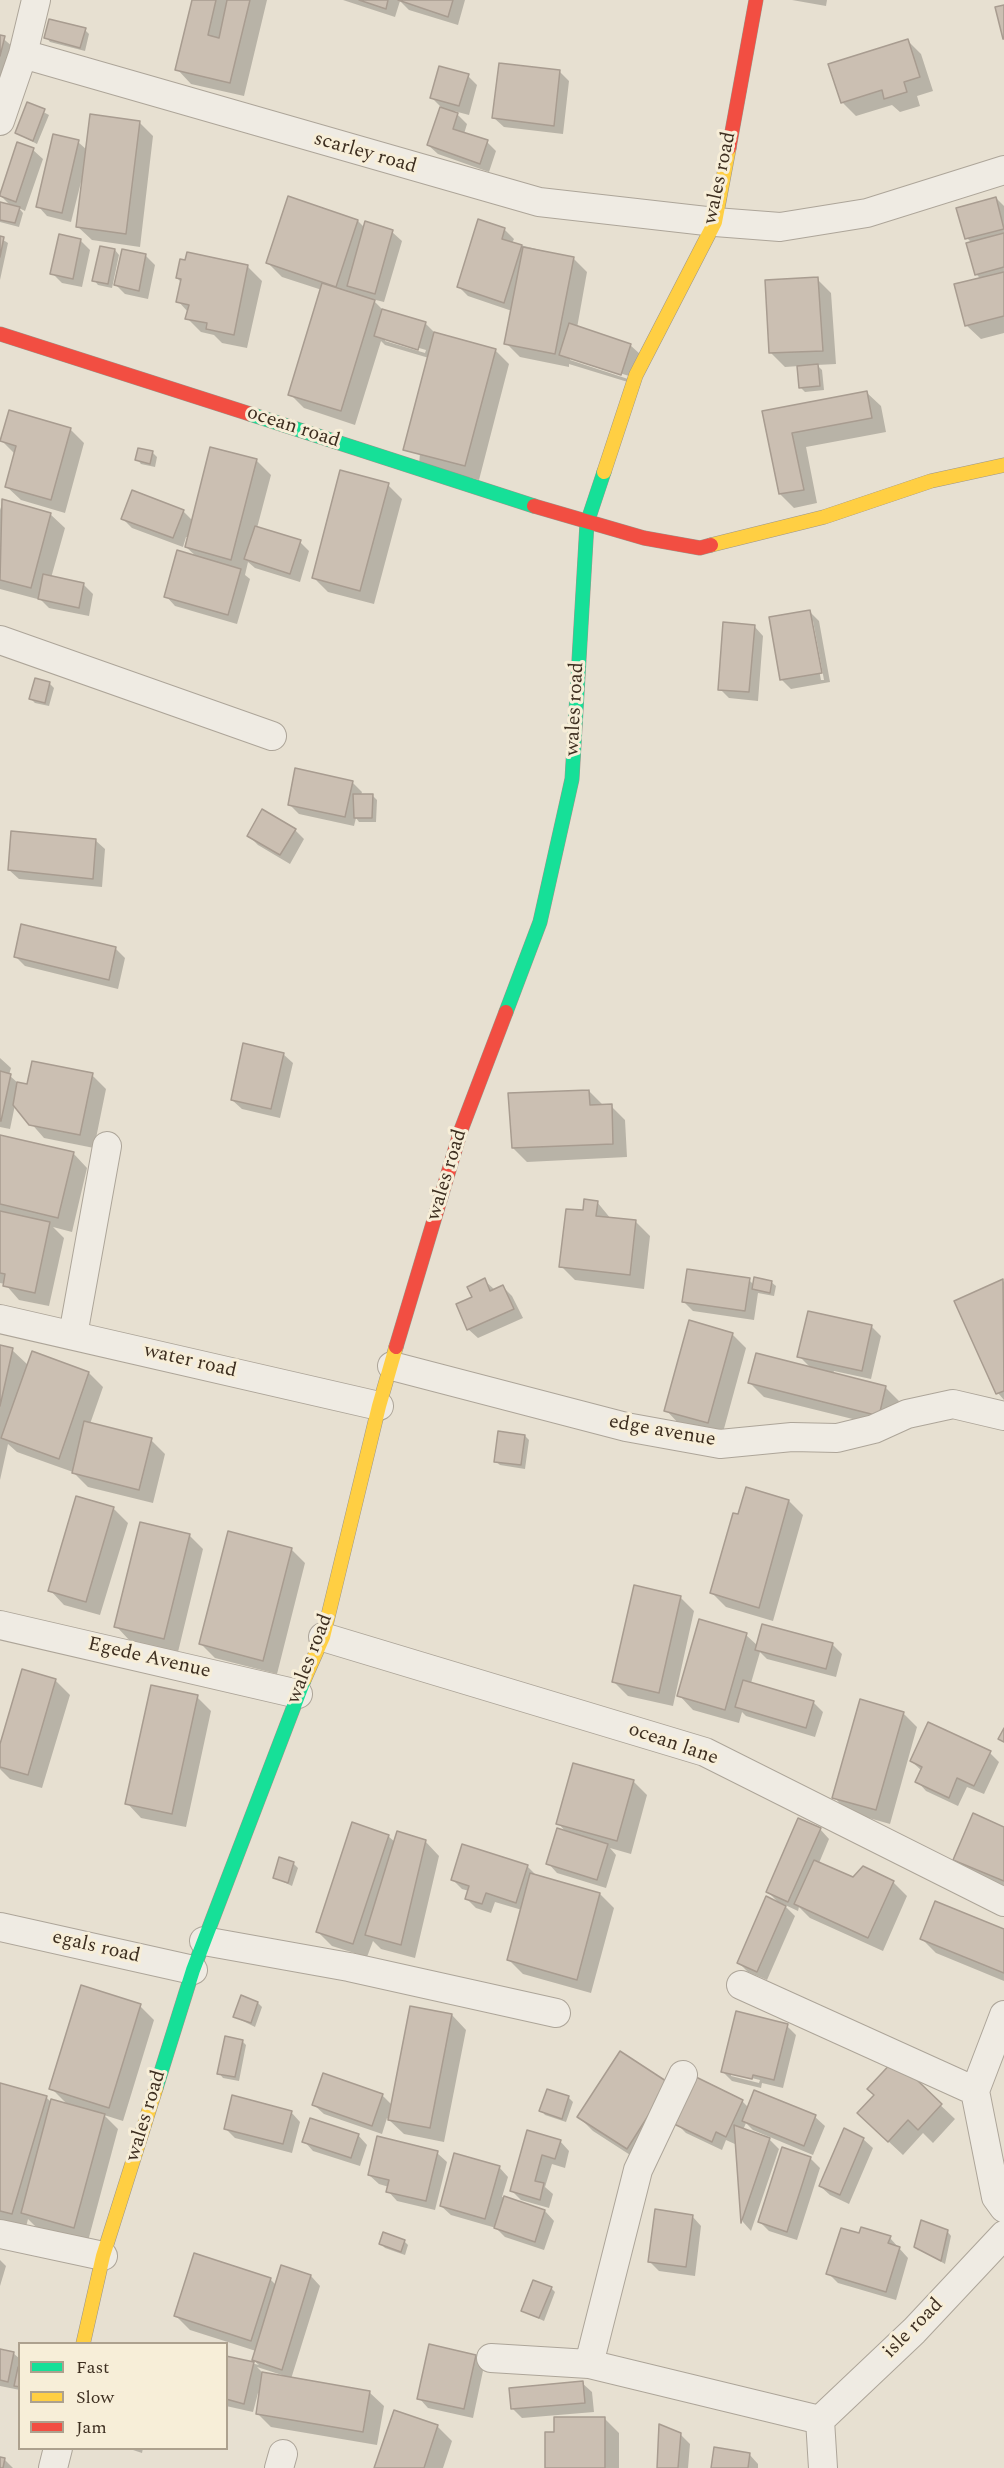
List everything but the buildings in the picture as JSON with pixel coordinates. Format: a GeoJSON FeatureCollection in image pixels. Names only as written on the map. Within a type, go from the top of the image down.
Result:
{"type":"FeatureCollection","features":[{"type":"Feature","properties":{"kind":"street"},"geometry":{"type":"LineString","coordinates":[[0,121],[23,54],[36,0]]}},
{"type":"Feature","properties":{"kind":"street","name":"wales road"},"geometry":{"type":"LineString","coordinates":[[82,2342],[103,2256],[193,1970],[298,1694],[323,1637],[379,1406],[461,1130],[540,922],[572,779],[587,523],[636,375],[715,222],[756,0]]}},
{"type":"Feature","properties":{"kind":"street","name":"scarley road"},"geometry":{"type":"LineString","coordinates":[[23,54],[539,202],[780,227],[867,213],[1004,170]]}},
{"type":"Feature","properties":{"kind":"street","name":"ocean road"},"geometry":{"type":"LineString","coordinates":[[0,334],[587,523],[644,538],[700,548],[824,517],[931,481],[1004,465]]}},
{"type":"Feature","properties":{"kind":"street"},"geometry":{"type":"LineString","coordinates":[[0,640],[272,736]]}},
{"type":"Feature","properties":{"kind":"street"},"geometry":{"type":"LineString","coordinates":[[73,1335],[107,1146]]}},
{"type":"Feature","properties":{"kind":"street","name":"water road"},"geometry":{"type":"LineString","coordinates":[[0,1319],[379,1406]]}},
{"type":"Feature","properties":{"kind":"street","name":"edge avenue"},"geometry":{"type":"LineString","coordinates":[[392,1366],[626,1427],[720,1444],[792,1437],[837,1438],[874,1429],[907,1414],[953,1404],[1004,1416]]}},
{"type":"Feature","properties":{"kind":"street","name":"Egede Avenue"},"geometry":{"type":"LineString","coordinates":[[0,1625],[298,1694]]}},
{"type":"Feature","properties":{"kind":"street","name":"ocean lane"},"geometry":{"type":"LineString","coordinates":[[323,1637],[705,1752],[1004,1902]]}},
{"type":"Feature","properties":{"kind":"street","name":"egals road"},"geometry":{"type":"LineString","coordinates":[[0,1927],[193,1970]]}},
{"type":"Feature","properties":{"kind":"street"},"geometry":{"type":"LineString","coordinates":[[204,1941],[349,1967],[556,2013]]}},
{"type":"Feature","properties":{"kind":"street"},"geometry":{"type":"LineString","coordinates":[[741,1985],[975,2091]]}},
{"type":"Feature","properties":{"kind":"street"},"geometry":{"type":"LineString","coordinates":[[1004,2015],[975,2091],[996,2197],[1004,2208]]}},
{"type":"Feature","properties":{"kind":"street"},"geometry":{"type":"LineString","coordinates":[[589,2364],[638,2170],[683,2075]]}},
{"type":"Feature","properties":{"kind":"street"},"geometry":{"type":"LineString","coordinates":[[0,2234],[103,2256]]}},
{"type":"Feature","properties":{"kind":"street","name":"isle road"},"geometry":{"type":"LineString","coordinates":[[820,2420],[914,2331],[1004,2235]]}},
{"type":"Feature","properties":{"kind":"street"},"geometry":{"type":"LineString","coordinates":[[491,2358],[589,2364],[820,2420],[823,2468]]}},
{"type":"Feature","properties":{"kind":"street"},"geometry":{"type":"LineString","coordinates":[[53,2468],[58,2450]]}},
{"type":"Feature","properties":{"kind":"traffic: fast"},"geometry":{"type":"LineString","coordinates":[[250,414],[534,506]]}},
{"type":"Feature","properties":{"kind":"traffic: fast"},"geometry":{"type":"LineString","coordinates":[[506,1012],[540,922],[572,779],[587,523],[604,472]]}},
{"type":"Feature","properties":{"kind":"traffic: fast"},"geometry":{"type":"LineString","coordinates":[[156,2088],[193,1970],[304,1680]]}},
{"type":"Feature","properties":{"kind":"traffic: slow"},"geometry":{"type":"LineString","coordinates":[[604,472],[636,375],[715,222],[729,148]]}},
{"type":"Feature","properties":{"kind":"traffic: slow"},"geometry":{"type":"LineString","coordinates":[[711,545],[824,517],[931,481],[1004,465]]}},
{"type":"Feature","properties":{"kind":"traffic: slow"},"geometry":{"type":"LineString","coordinates":[[304,1680],[323,1637],[379,1406],[396,1347]]}},
{"type":"Feature","properties":{"kind":"traffic: slow"},"geometry":{"type":"LineString","coordinates":[[83,2342],[103,2256],[156,2088]]}},
{"type":"Feature","properties":{"kind":"traffic: jam"},"geometry":{"type":"LineString","coordinates":[[729,148],[756,0]]}},
{"type":"Feature","properties":{"kind":"traffic: jam"},"geometry":{"type":"LineString","coordinates":[[0,334],[250,414]]}},
{"type":"Feature","properties":{"kind":"traffic: jam"},"geometry":{"type":"LineString","coordinates":[[534,506],[644,538],[700,548],[711,545]]}},
{"type":"Feature","properties":{"kind":"traffic: jam"},"geometry":{"type":"LineString","coordinates":[[396,1347],[461,1130],[506,1012]]}}]}
